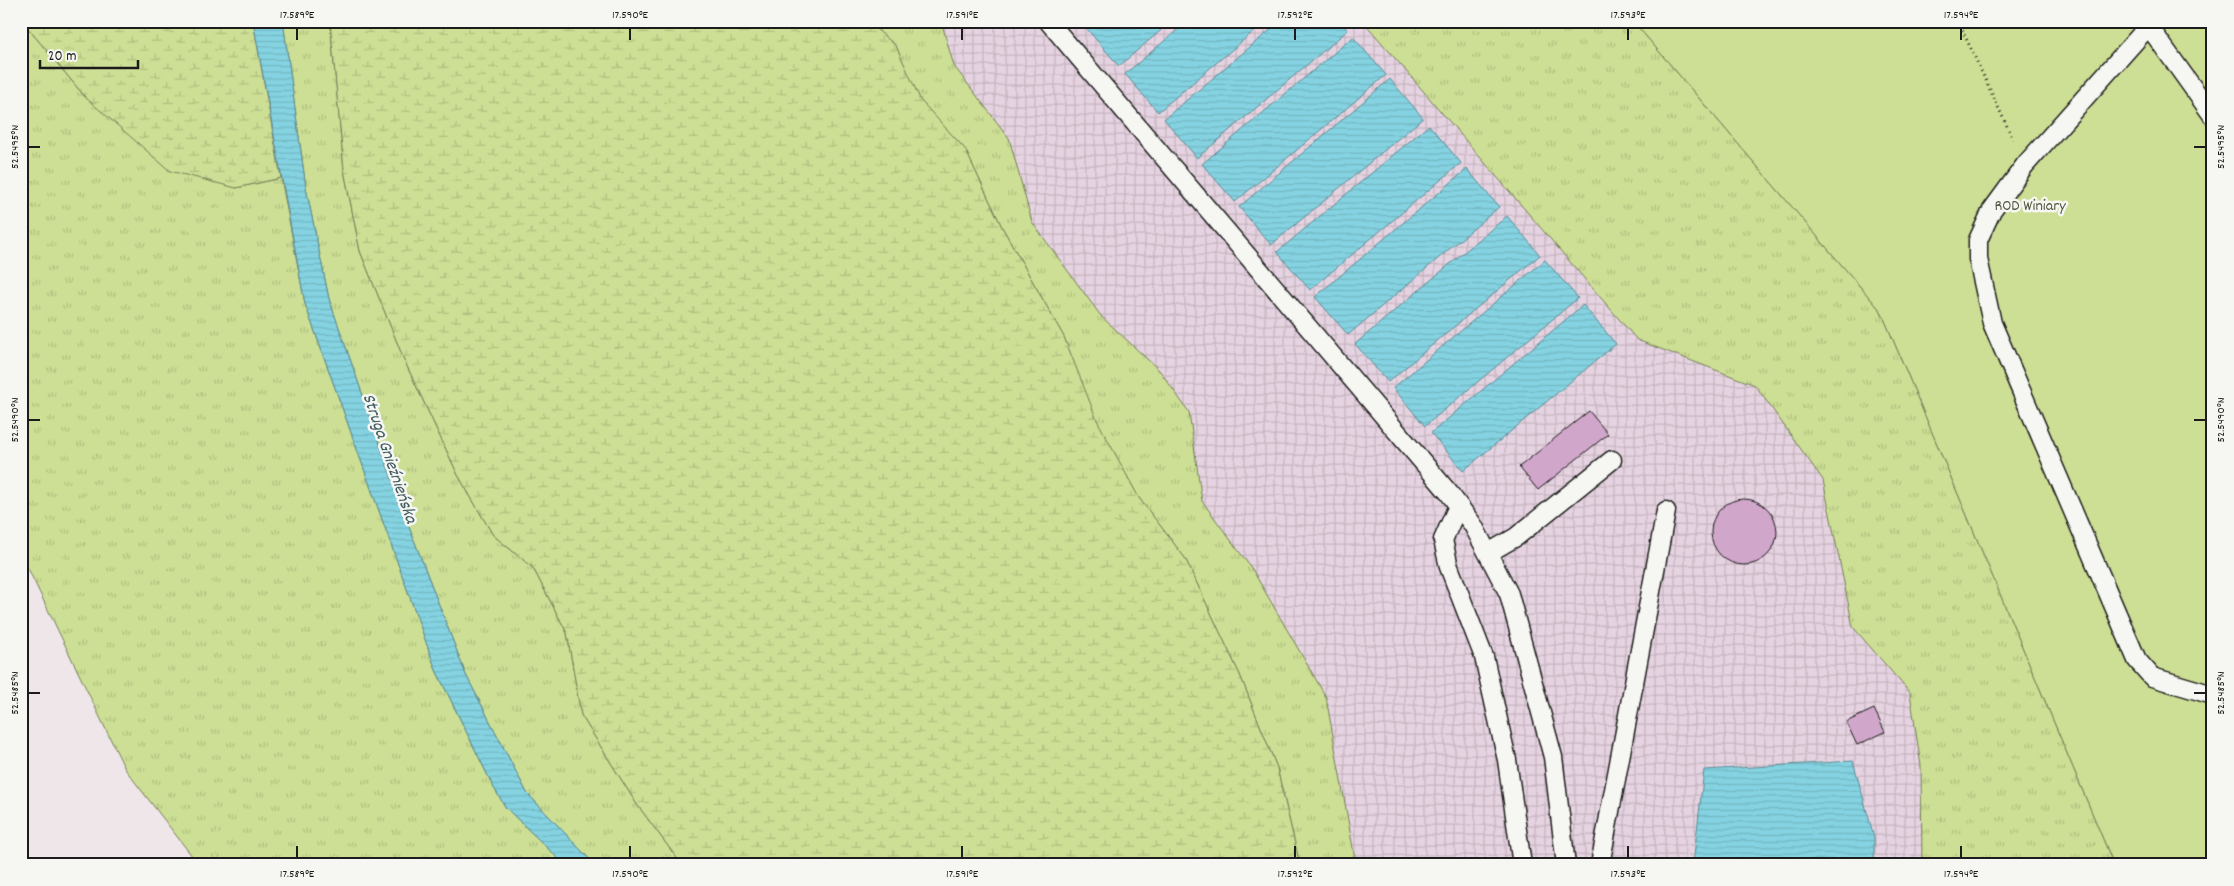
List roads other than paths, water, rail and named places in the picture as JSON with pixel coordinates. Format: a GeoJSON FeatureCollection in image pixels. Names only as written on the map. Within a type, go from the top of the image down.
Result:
{"type":"FeatureCollection","features":[{"type":"Feature","properties":{"kind":"lane"},"geometry":{"type":"LineString","coordinates":[[1048,21],[1474,525],[1509,594],[1553,757],[1566,865]]}},
{"type":"Feature","properties":{"kind":"lane"},"geometry":{"type":"LineString","coordinates":[[2213,116],[2149,23],[2025,165],[1992,210],[1978,240],[1978,258],[1992,324],[2137,660],[2152,677],[2213,695]]}},
{"type":"Feature","properties":{"kind":"lane"},"geometry":{"type":"LineString","coordinates":[[1488,553],[1516,537],[1612,460]]}},
{"type":"Feature","properties":{"kind":"lane"},"geometry":{"type":"LineString","coordinates":[[1458,506],[1443,540],[1450,567],[1484,658],[1507,760],[1522,865]]}},
{"type":"Feature","properties":{"kind":"lane"},"geometry":{"type":"LineString","coordinates":[[1600,865],[1666,511]]}},
{"type":"Feature","properties":{"kind":"water"},"geometry":{"type":"Polygon","coordinates":[[[253,21],[283,21],[306,188],[329,299],[409,527],[466,675],[527,793],[595,865],[565,865],[506,808],[494,788],[436,670],[305,304],[253,21]]]}},
{"type":"Feature","properties":{"kind":"water"},"geometry":{"type":"Polygon","coordinates":[[[1094,21],[1172,21],[1119,66],[1086,28],[1094,21]]]}},
{"type":"Feature","properties":{"kind":"water"},"geometry":{"type":"Polygon","coordinates":[[[1188,21],[1266,21],[1158,112],[1125,74],[1188,21]]]}},
{"type":"Feature","properties":{"kind":"water"},"geometry":{"type":"Polygon","coordinates":[[[1281,21],[1340,21],[1348,30],[1197,158],[1164,119],[1281,21]]]}},
{"type":"Feature","properties":{"kind":"water"},"geometry":{"type":"Polygon","coordinates":[[[1353,37],[1386,75],[1235,202],[1202,164],[1353,37]]]}},
{"type":"Feature","properties":{"kind":"water"},"geometry":{"type":"Polygon","coordinates":[[[1390,79],[1423,118],[1271,245],[1239,207],[1390,79]]]}},
{"type":"Feature","properties":{"kind":"water"},"geometry":{"type":"Polygon","coordinates":[[[1429,125],[1461,163],[1310,290],[1277,252],[1429,125]]]}},
{"type":"Feature","properties":{"kind":"water"},"geometry":{"type":"Polygon","coordinates":[[[1467,169],[1499,207],[1348,335],[1315,297],[1467,169]]]}},
{"type":"Feature","properties":{"kind":"water"},"geometry":{"type":"Polygon","coordinates":[[[1507,216],[1540,255],[1388,382],[1355,344],[1507,216]]]}},
{"type":"Feature","properties":{"kind":"water"},"geometry":{"type":"Polygon","coordinates":[[[1545,260],[1578,298],[1425,426],[1393,388],[1545,260]]]}},
{"type":"Feature","properties":{"kind":"water"},"geometry":{"type":"Polygon","coordinates":[[[1583,305],[1616,344],[1463,471],[1431,433],[1583,305]]]}},
{"type":"Feature","properties":{"kind":"water"},"geometry":{"type":"Polygon","coordinates":[[[1853,761],[1874,837],[1874,865],[1693,865],[1704,770],[1853,761]]]}},
{"type":"Feature","properties":{"kind":"park label","name":"ROD Winiary"},"geometry":{"type":"Point","coordinates":[2030,204]}},
{"type":"Feature","properties":{"kind":"water label","name":"Struga Gnieźnieńska"},"geometry":{"type":"Point","coordinates":[391,458]}}]}
